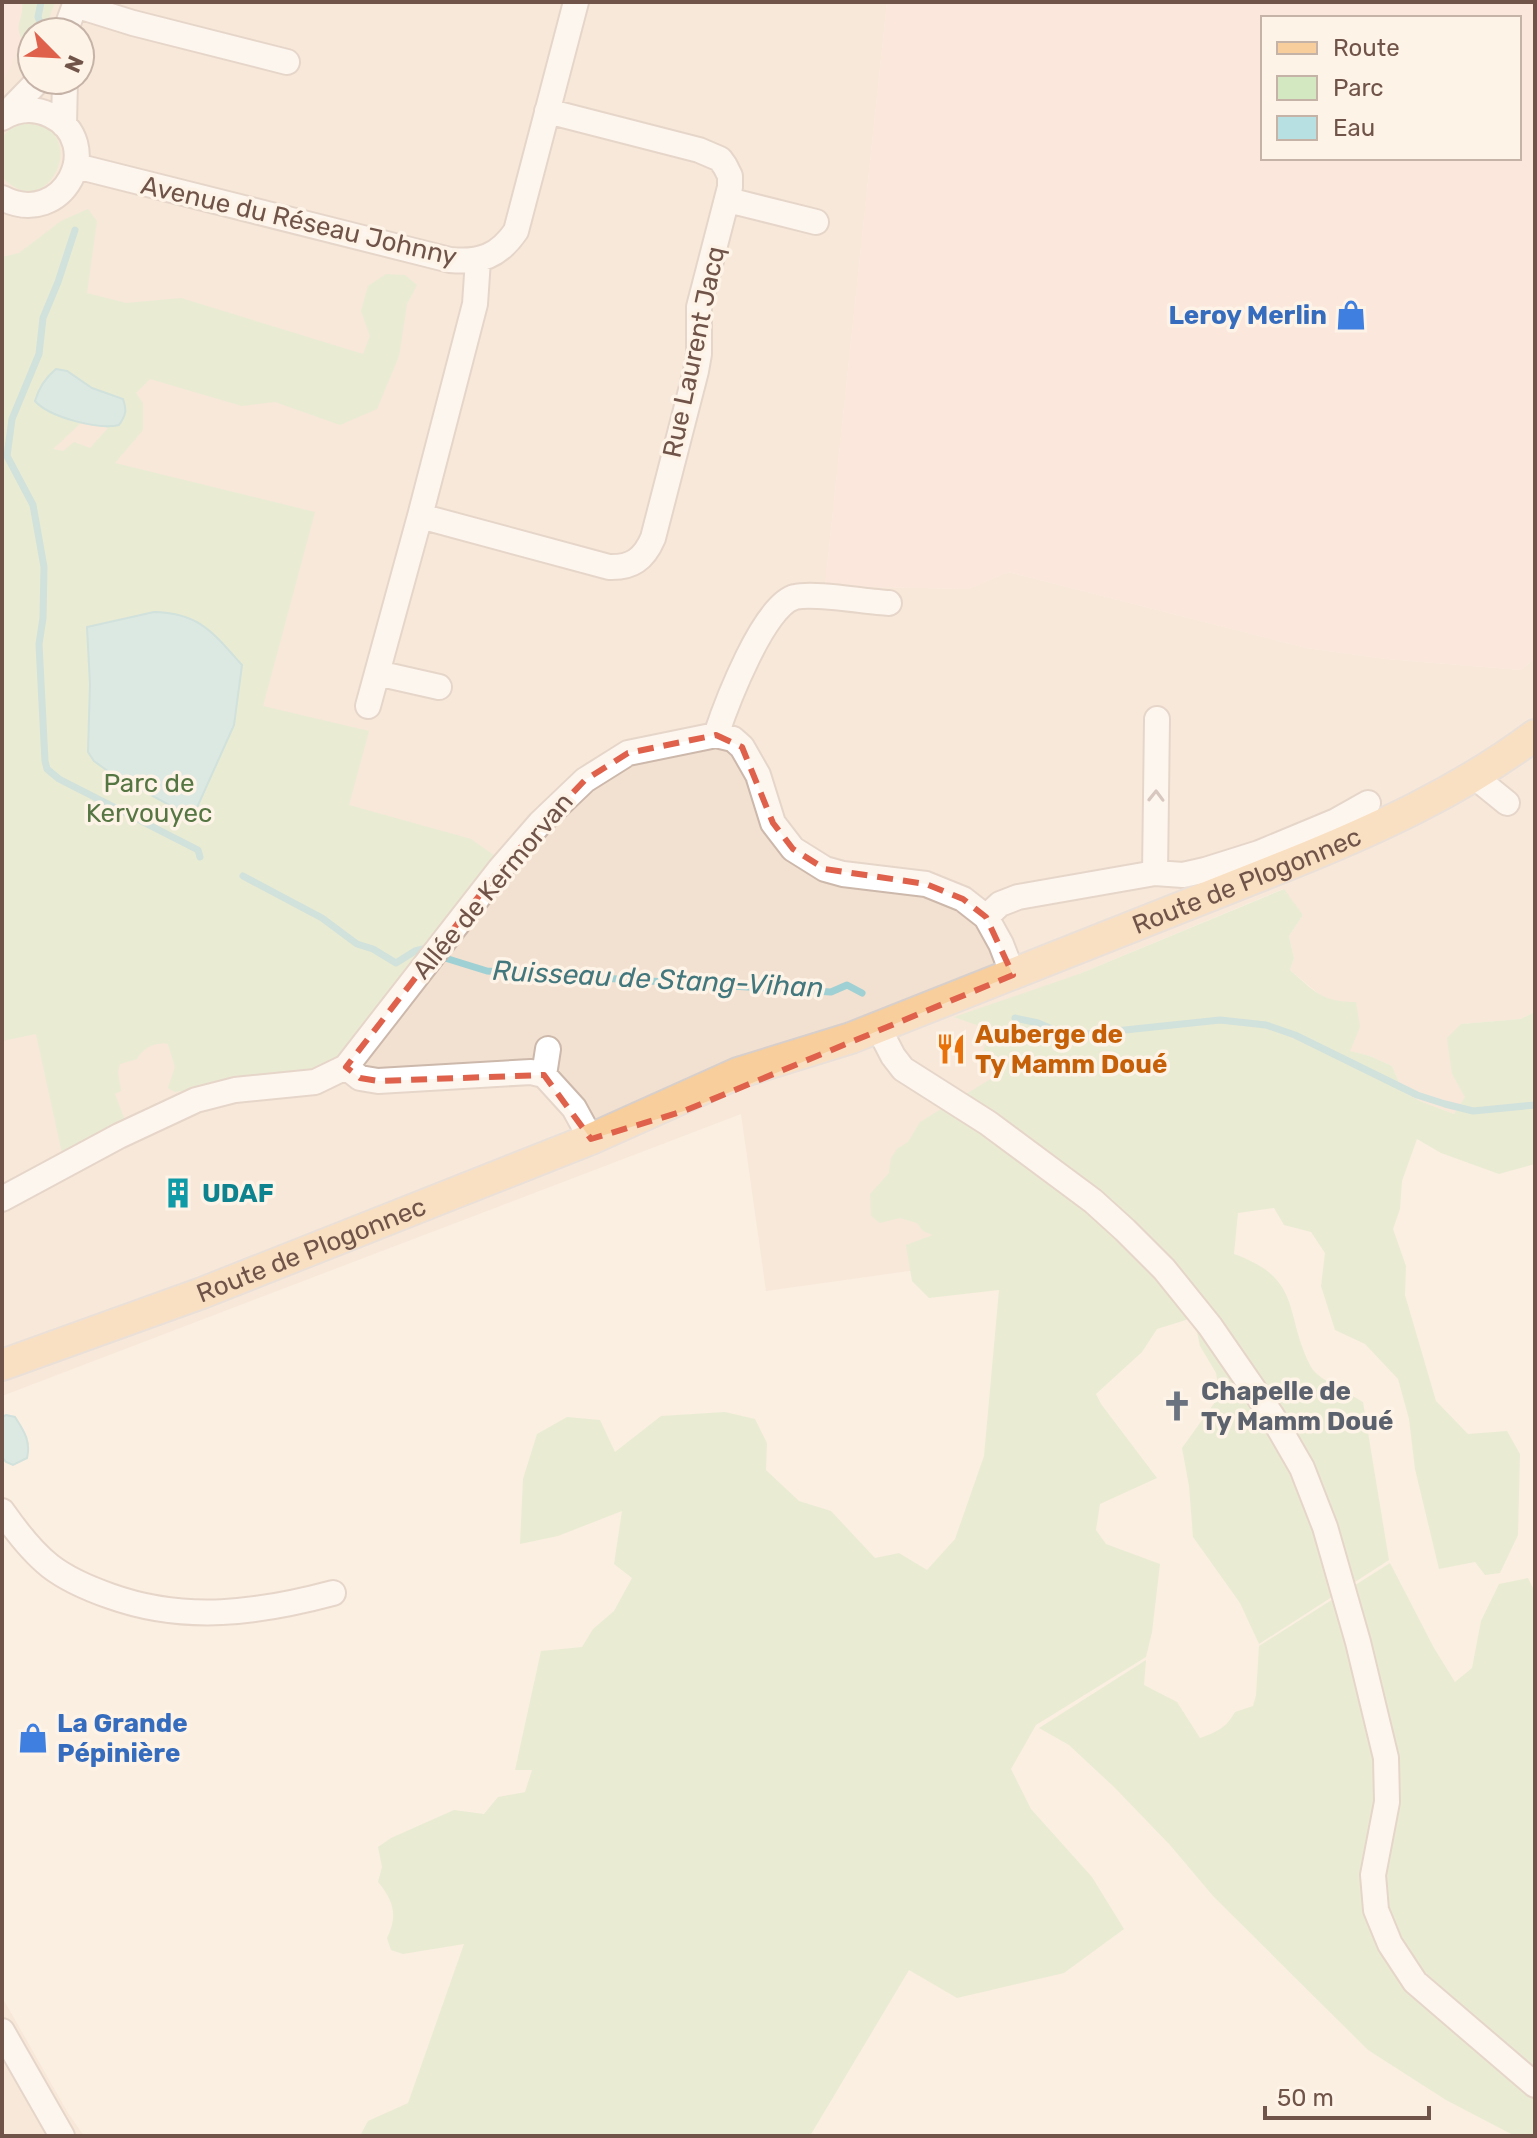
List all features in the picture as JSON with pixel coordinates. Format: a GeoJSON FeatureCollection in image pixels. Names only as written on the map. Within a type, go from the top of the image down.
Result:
{"type":"FeatureCollection","features":[{"type":"Feature","properties":{"kind":"main road","name":"Route de Plogonnec"},"geometry":{"type":"LineString","coordinates":[[2,1365],[202,1293],[604,1134],[718,1101],[818,1057],[864,1032],[1361,834],[1475,777],[1535,735]]}},
{"type":"Feature","properties":{"kind":"street","name":"Avenue du Réseau Johnny"},"geometry":{"type":"LineString","coordinates":[[76,166],[450,260],[478,260],[499,251],[516,231],[576,2]]}},
{"type":"Feature","properties":{"kind":"street"},"geometry":{"type":"LineString","coordinates":[[81,10],[287,62]]}},
{"type":"Feature","properties":{"kind":"street"},"geometry":{"type":"LineString","coordinates":[[3,117],[23,96]]}},
{"type":"Feature","properties":{"kind":"street"},"geometry":{"type":"LineString","coordinates":[[64,125],[65,96]]}},
{"type":"Feature","properties":{"kind":"street"},"geometry":{"type":"LineString","coordinates":[[2,198],[26,205],[46,203],[57,197],[72,178],[76,166],[72,137],[64,125],[42,111],[16,111],[3,117]]}},
{"type":"Feature","properties":{"kind":"street","name":"Rue Laurent Jacq"},"geometry":{"type":"LineString","coordinates":[[420,516],[609,567],[628,566],[641,559],[653,538],[696,371],[699,307],[728,200],[730,176],[720,159],[712,155],[547,111]]}},
{"type":"Feature","properties":{"kind":"street"},"geometry":{"type":"LineString","coordinates":[[728,200],[816,222]]}},
{"type":"Feature","properties":{"kind":"street"},"geometry":{"type":"LineString","coordinates":[[2,222],[26,205]]}},
{"type":"Feature","properties":{"kind":"street"},"geometry":{"type":"LineString","coordinates":[[368,706],[475,304],[478,260]]}},
{"type":"Feature","properties":{"kind":"street"},"geometry":{"type":"LineString","coordinates":[[889,603],[804,596],[788,599],[755,643],[727,702],[716,735],[733,739],[742,747],[758,775],[773,823],[793,849],[825,869],[926,884],[963,899],[986,917],[1013,975]]}},
{"type":"Feature","properties":{"kind":"street"},"geometry":{"type":"LineString","coordinates":[[377,673],[439,687]]}},
{"type":"Feature","properties":{"kind":"street","name":"Route de Plogonnec"},"geometry":{"type":"LineString","coordinates":[[1155,873],[1157,719]]}},
{"type":"Feature","properties":{"kind":"street","name":"Allée de Kermorvan"},"geometry":{"type":"LineString","coordinates":[[2,1199],[178,1107],[235,1090],[315,1082],[346,1067],[521,845],[585,780],[628,753],[716,735]]}},
{"type":"Feature","properties":{"kind":"street"},"geometry":{"type":"LineString","coordinates":[[1475,777],[1507,803]]}},
{"type":"Feature","properties":{"kind":"street","name":"Route de Plogonnec"},"geometry":{"type":"LineString","coordinates":[[986,917],[1000,904],[1018,897],[1155,873],[1183,875],[1241,860],[1336,821],[1368,803]]}},
{"type":"Feature","properties":{"kind":"street"},"geometry":{"type":"LineString","coordinates":[[864,1032],[893,1056],[903,1069],[1015,1142],[1093,1201],[1144,1248],[1210,1326],[1272,1416],[1302,1468],[1318,1504],[1358,1642],[1386,1758],[1387,1802],[1373,1875],[1376,1910],[1390,1944],[1415,1982],[1535,2085]]}},
{"type":"Feature","properties":{"kind":"street"},"geometry":{"type":"LineString","coordinates":[[544,1075],[548,1049]]}},
{"type":"Feature","properties":{"kind":"street"},"geometry":{"type":"LineString","coordinates":[[346,1067],[360,1078],[378,1081],[531,1072],[544,1075],[574,1108],[604,1134]]}},
{"type":"Feature","properties":{"kind":"street"},"geometry":{"type":"LineString","coordinates":[[2,1511],[32,1549],[53,1568],[92,1590],[145,1607],[179,1613],[228,1613],[286,1606],[333,1593]]}},
{"type":"Feature","properties":{"kind":"street"},"geometry":{"type":"LineString","coordinates":[[2,2031],[62,2136]]}},
{"type":"Feature","properties":{"kind":"highlighted area"},"geometry":{"type":"Polygon","coordinates":[[[716,735],[742,747],[773,823],[793,849],[825,869],[926,884],[963,899],[986,917],[1013,975],[684,1111],[591,1139],[544,1075],[378,1081],[360,1078],[346,1067],[500,869],[585,780],[628,753],[716,735]]]}},
{"type":"Feature","properties":{"kind":"shaded area"},"geometry":{"type":"Polygon","coordinates":[[[2,2],[887,2],[825,586],[969,589],[1008,572],[1306,648],[1386,659],[1521,670],[1535,658],[1535,1012],[1520,1019],[1461,1024],[1452,1074],[1466,1097],[1454,1114],[1403,1092],[1392,1066],[1349,1051],[1335,1002],[1320,995],[1290,970],[1294,958],[1289,936],[1303,915],[1283,889],[1079,974],[1034,1138],[961,1090],[947,1117],[1009,1257],[766,1291],[741,1114],[2,1396],[2,2]]]}},
{"type":"Feature","properties":{"kind":"shaded area"},"geometry":{"type":"Polygon","coordinates":[[[2,2],[34,2],[31,16],[16,16],[16,54],[2,83],[2,2]]]}},
{"type":"Feature","properties":{"kind":"shaded area"},"geometry":{"type":"Polygon","coordinates":[[[887,2],[1535,2],[1535,658],[1521,670],[1386,659],[1306,648],[1008,572],[969,589],[825,586],[887,2]]]}},
{"type":"Feature","properties":{"kind":"shaded area"},"geometry":{"type":"Polygon","coordinates":[[[2,1997],[68,2113],[84,2136],[2,2136],[2,1997]]]}},
{"type":"Feature","properties":{"kind":"green space"},"geometry":{"type":"Polygon","coordinates":[[[22,2],[55,2],[50,16],[21,16],[22,2]]]}},
{"type":"Feature","properties":{"kind":"green space"},"geometry":{"type":"Polygon","coordinates":[[[23,124],[44,127],[57,138],[60,153],[58,168],[49,182],[36,190],[20,189],[2,177],[2,137],[10,129],[23,124]]]}},
{"type":"Feature","properties":{"kind":"green space","name":"Parc de Kervouyec"},"geometry":{"type":"Polygon","coordinates":[[[88,209],[97,221],[87,293],[126,303],[181,298],[363,354],[370,336],[361,311],[368,286],[386,274],[405,275],[417,285],[407,304],[399,356],[377,409],[340,425],[275,402],[242,406],[150,379],[136,393],[143,403],[143,430],[115,463],[315,512],[263,706],[369,731],[349,805],[471,839],[495,856],[420,962],[350,1051],[318,1072],[175,1092],[168,1088],[175,1067],[168,1044],[154,1045],[137,1059],[120,1064],[121,1091],[115,1094],[127,1126],[62,1153],[36,1034],[2,1041],[2,257],[19,253],[61,221],[88,209]],[[82,422],[53,449],[63,451],[74,442],[90,448],[108,428],[82,422]]]}},
{"type":"Feature","properties":{"kind":"green space"},"geometry":{"type":"Polygon","coordinates":[[[1284,889],[1303,915],[1289,936],[1294,958],[1290,970],[1327,998],[1356,1002],[1360,1027],[1350,1051],[1392,1066],[1403,1092],[1420,1101],[1454,1114],[1465,1097],[1452,1074],[1447,1038],[1461,1024],[1520,1019],[1535,1012],[1535,1164],[1499,1174],[1441,1153],[1417,1139],[1402,1181],[1400,1209],[1393,1229],[1406,1266],[1405,1295],[1436,1401],[1468,1434],[1507,1431],[1520,1454],[1518,1535],[1500,1573],[1485,1575],[1475,1562],[1439,1569],[1398,1379],[1365,1344],[1335,1330],[1321,1286],[1325,1253],[1311,1232],[1284,1225],[1274,1208],[1238,1213],[1234,1254],[1272,1275],[1282,1287],[1314,1371],[1363,1402],[1389,1560],[1259,1644],[1240,1603],[1193,1537],[1182,1448],[1220,1395],[1216,1373],[1200,1346],[1193,1313],[1186,1320],[1157,1329],[1142,1352],[1096,1394],[1157,1478],[1100,1504],[1096,1530],[1106,1544],[1160,1564],[1152,1632],[1146,1657],[1036,1725],[1011,1769],[1031,1809],[1092,1877],[1124,1929],[1064,1973],[957,1998],[909,1970],[810,2136],[361,2134],[368,2121],[408,2103],[464,1944],[403,1954],[391,1950],[387,1938],[393,1909],[378,1882],[382,1867],[378,1847],[391,1838],[454,1810],[484,1814],[498,1797],[525,1792],[532,1770],[515,1770],[541,1651],[582,1647],[593,1629],[614,1611],[632,1578],[614,1564],[622,1511],[558,1536],[520,1544],[523,1479],[537,1434],[567,1417],[600,1420],[615,1452],[661,1416],[725,1412],[755,1419],[767,1443],[766,1470],[799,1501],[831,1511],[875,1558],[899,1553],[927,1570],[955,1539],[984,1456],[999,1290],[929,1298],[912,1281],[906,1245],[933,1235],[923,1231],[917,1223],[900,1218],[880,1223],[871,1216],[870,1194],[889,1173],[891,1158],[897,1149],[908,1142],[920,1122],[999,1074],[1007,1056],[995,1059],[983,1052],[987,1038],[982,1027],[954,1017],[1079,974],[1284,889]]]}},
{"type":"Feature","properties":{"kind":"green space"},"geometry":{"type":"Polygon","coordinates":[[[1390,1563],[1455,1682],[1472,1668],[1481,1621],[1499,1584],[1528,1578],[1535,1592],[1535,2136],[1515,2136],[1446,2100],[1368,2050],[1213,1896],[1170,1845],[1114,1787],[1069,1745],[1039,1728],[1146,1660],[1144,1685],[1177,1702],[1200,1738],[1211,1734],[1224,1726],[1235,1712],[1253,1706],[1259,1646],[1390,1563]]]}},
{"type":"Feature","properties":{"kind":"water"},"geometry":{"type":"Polygon","coordinates":[[[56,369],[67,371],[92,388],[123,399],[125,412],[119,425],[99,426],[74,421],[51,412],[35,401],[43,383],[56,369]]]}},
{"type":"Feature","properties":{"kind":"water"},"geometry":{"type":"Polygon","coordinates":[[[154,612],[183,616],[204,627],[242,665],[234,725],[195,812],[180,811],[109,772],[88,752],[90,684],[87,627],[154,612]]]}},
{"type":"Feature","properties":{"kind":"water"},"geometry":{"type":"Polygon","coordinates":[[[2,1417],[15,1417],[28,1446],[27,1458],[13,1465],[2,1457],[2,1417]]]}},
{"type":"Feature","properties":{"kind":"waterway","name":"Ruisseau de Stang-Vihan"},"geometry":{"type":"LineString","coordinates":[[38,16],[41,2]]}},
{"type":"Feature","properties":{"kind":"waterway","name":"Ruisseau de Stang-Vihan"},"geometry":{"type":"LineString","coordinates":[[75,230],[43,318],[39,354],[12,419],[7,456],[33,505],[44,567],[39,644],[45,761],[47,769],[59,779],[198,850],[200,857]]}},
{"type":"Feature","properties":{"kind":"waterway","name":"Ruisseau de Stang-Vihan"},"geometry":{"type":"LineString","coordinates":[[243,876],[322,918],[357,944],[373,949],[396,963],[415,951],[431,947],[445,958],[487,971],[831,992],[847,985],[862,993]]}},
{"type":"Feature","properties":{"kind":"waterway","name":"Ruisseau de Stang-Vihan"},"geometry":{"type":"LineString","coordinates":[[1015,1018],[1038,1023],[1068,1036],[1220,1020],[1266,1025],[1295,1035],[1417,1095],[1445,1104],[1473,1111],[1535,1105]]}},
{"type":"Feature","properties":{"kind":"place","name":"Leroy Merlin"},"geometry":{"type":"Point","coordinates":[1351,315]}},
{"type":"Feature","properties":{"kind":"place","name":"Auberge de Ty Mamm Doué"},"geometry":{"type":"Point","coordinates":[951,1049]}},
{"type":"Feature","properties":{"kind":"place","name":"UDAF"},"geometry":{"type":"Point","coordinates":[178,1193]}},
{"type":"Feature","properties":{"kind":"place","name":"Chapelle de Ty Mamm Doué"},"geometry":{"type":"Point","coordinates":[1177,1406]}},
{"type":"Feature","properties":{"kind":"place","name":"La Grande Pépinière"},"geometry":{"type":"Point","coordinates":[33,1738]}}]}
